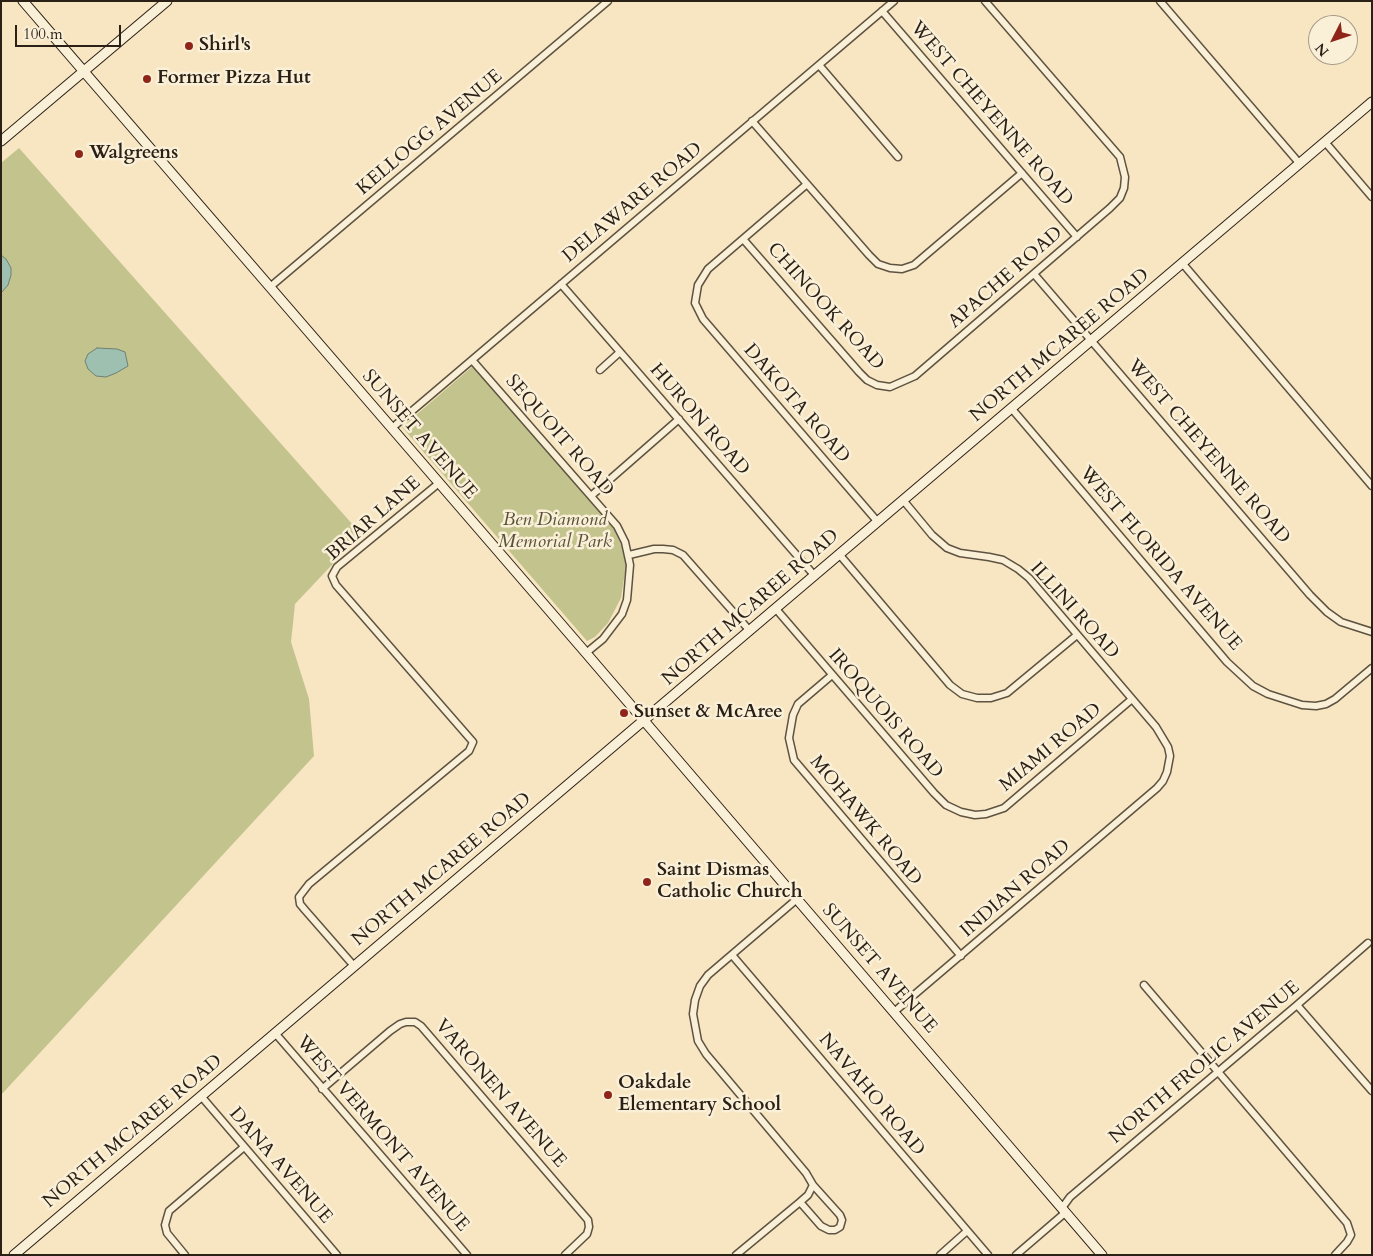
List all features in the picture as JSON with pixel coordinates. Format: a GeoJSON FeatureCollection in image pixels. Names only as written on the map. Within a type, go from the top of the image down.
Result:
{"type":"FeatureCollection","features":[{"type":"Feature","properties":{"kind":"street","name":"SUNSET AVENUE"},"geometry":{"type":"LineString","coordinates":[[23,1],[586,653],[1102,1255]]}},
{"type":"Feature","properties":{"kind":"street"},"geometry":{"type":"LineString","coordinates":[[1,141],[167,1]]}},
{"type":"Feature","properties":{"kind":"street","name":"KELLOGG AVENUE"},"geometry":{"type":"LineString","coordinates":[[270,287],[608,1]]}},
{"type":"Feature","properties":{"kind":"street","name":"DELAWARE ROAD"},"geometry":{"type":"LineString","coordinates":[[392,428],[894,1]]}},
{"type":"Feature","properties":{"kind":"street","name":"APACHE ROAD"},"geometry":{"type":"LineString","coordinates":[[890,387],[915,376],[1077,237],[1120,198],[1124,188],[1125,176],[1120,157],[985,1]]}},
{"type":"Feature","properties":{"kind":"street"},"geometry":{"type":"LineString","coordinates":[[1160,1],[1300,164]]}},
{"type":"Feature","properties":{"kind":"street","name":"WEST CHEYENNE ROAD"},"geometry":{"type":"LineString","coordinates":[[882,11],[1077,237]]}},
{"type":"Feature","properties":{"kind":"street"},"geometry":{"type":"LineString","coordinates":[[819,65],[898,157]]}},
{"type":"Feature","properties":{"kind":"street","name":"NORTH MCAREE ROAD"},"geometry":{"type":"LineString","coordinates":[[14,1255],[1372,102]]}},
{"type":"Feature","properties":{"kind":"street"},"geometry":{"type":"LineString","coordinates":[[752,121],[868,255],[878,264],[890,268],[902,269],[914,265],[1022,173]]}},
{"type":"Feature","properties":{"kind":"street"},"geometry":{"type":"LineString","coordinates":[[1325,142],[1372,197]]}},
{"type":"Feature","properties":{"kind":"street"},"geometry":{"type":"LineString","coordinates":[[743,238],[807,184]]}},
{"type":"Feature","properties":{"kind":"street","name":"DAKOTA ROAD"},"geometry":{"type":"LineString","coordinates":[[743,238],[702,276],[698,285],[696,303],[704,319],[877,521]]}},
{"type":"Feature","properties":{"kind":"street","name":"CHINOOK ROAD"},"geometry":{"type":"LineString","coordinates":[[743,238],[863,376],[877,385],[890,387]]}},
{"type":"Feature","properties":{"kind":"street"},"geometry":{"type":"LineString","coordinates":[[1182,264],[1372,486]]}},
{"type":"Feature","properties":{"kind":"street","name":"WEST CHEYENNE ROAD"},"geometry":{"type":"LineString","coordinates":[[1034,274],[1310,595],[1327,612],[1341,622],[1372,632]]}},
{"type":"Feature","properties":{"kind":"street","name":"HURON ROAD"},"geometry":{"type":"LineString","coordinates":[[561,284],[814,576]]}},
{"type":"Feature","properties":{"kind":"street"},"geometry":{"type":"LineString","coordinates":[[600,370],[620,352]]}},
{"type":"Feature","properties":{"kind":"street","name":"SEQUOIT ROAD"},"geometry":{"type":"LineString","coordinates":[[472,360],[617,526],[629,554]]}},
{"type":"Feature","properties":{"kind":"street","name":"WEST FLORIDA AVENUE"},"geometry":{"type":"LineString","coordinates":[[1012,409],[1237,673],[1253,686],[1268,694],[1316,706],[1326,704],[1335,699],[1372,668]]}},
{"type":"Feature","properties":{"kind":"street"},"geometry":{"type":"LineString","coordinates":[[591,496],[679,419]]}},
{"type":"Feature","properties":{"kind":"street","name":"BRIAR LANE"},"geometry":{"type":"LineString","coordinates":[[354,966],[300,904],[299,897],[302,891],[469,751],[472,742],[333,580],[333,572],[439,483]]}},
{"type":"Feature","properties":{"kind":"street","name":"ILLINI ROAD"},"geometry":{"type":"LineString","coordinates":[[903,500],[932,534],[947,548],[960,553],[1003,560],[1028,578],[1156,727],[1168,747],[1170,756],[1164,780],[1157,788]]}},
{"type":"Feature","properties":{"kind":"street"},"geometry":{"type":"LineString","coordinates":[[586,653],[603,639],[622,614],[627,600],[629,554],[654,549],[673,550],[683,555],[750,631]]}},
{"type":"Feature","properties":{"kind":"street"},"geometry":{"type":"LineString","coordinates":[[839,554],[950,685],[962,694],[977,698],[992,698],[1007,693],[1077,635]]}},
{"type":"Feature","properties":{"kind":"street","name":"IROQUOIS ROAD"},"geometry":{"type":"LineString","coordinates":[[776,609],[946,805],[975,815],[986,814]]}},
{"type":"Feature","properties":{"kind":"street","name":"MOHAWK ROAD"},"geometry":{"type":"LineString","coordinates":[[832,675],[798,704],[793,715],[789,738],[794,760],[961,956]]}},
{"type":"Feature","properties":{"kind":"street","name":"MIAMI ROAD"},"geometry":{"type":"LineString","coordinates":[[986,814],[1004,808],[1132,699]]}},
{"type":"Feature","properties":{"kind":"street","name":"INDIAN ROAD"},"geometry":{"type":"LineString","coordinates":[[894,1012],[1157,788]]}},
{"type":"Feature","properties":{"kind":"street"},"geometry":{"type":"LineString","coordinates":[[797,899],[708,975],[700,986],[693,1014],[698,1041],[706,1054],[806,1173],[813,1185],[840,1215],[842,1220],[840,1226],[835,1230],[828,1230],[821,1226],[800,1202]]}},
{"type":"Feature","properties":{"kind":"street","name":"NORTH FROLIC AVENUE"},"geometry":{"type":"LineString","coordinates":[[1016,1255],[1064,1210],[1070,1197],[1368,943]]}},
{"type":"Feature","properties":{"kind":"street","name":"NAVAHO ROAD"},"geometry":{"type":"LineString","coordinates":[[732,955],[988,1255]]}},
{"type":"Feature","properties":{"kind":"street"},"geometry":{"type":"LineString","coordinates":[[1144,985],[1348,1223],[1351,1235],[1335,1255]]}},
{"type":"Feature","properties":{"kind":"street"},"geometry":{"type":"LineString","coordinates":[[1297,1005],[1372,1091]]}},
{"type":"Feature","properties":{"kind":"street","name":"VARONEN AVENUE"},"geometry":{"type":"LineString","coordinates":[[322,1089],[390,1030],[406,1022],[415,1022],[421,1026],[588,1220],[587,1234],[565,1255]]}},
{"type":"Feature","properties":{"kind":"street","name":"WEST VERMONT AVENUE"},"geometry":{"type":"LineString","coordinates":[[275,1033],[466,1255]]}},
{"type":"Feature","properties":{"kind":"street","name":"DANA AVENUE"},"geometry":{"type":"LineString","coordinates":[[201,1096],[337,1255]]}},
{"type":"Feature","properties":{"kind":"street"},"geometry":{"type":"LineString","coordinates":[[185,1255],[168,1233],[165,1225],[170,1211],[244,1147]]}},
{"type":"Feature","properties":{"kind":"street"},"geometry":{"type":"LineString","coordinates":[[736,1255],[808,1195],[813,1185]]}},
{"type":"Feature","properties":{"kind":"street"},"geometry":{"type":"LineString","coordinates":[[940,1255],[968,1231]]}},
{"type":"Feature","properties":{"kind":"green space"},"geometry":{"type":"Polygon","coordinates":[[[19,148],[361,534],[295,604],[291,642],[309,699],[314,756],[1,1095],[1,163],[19,148]]]}},
{"type":"Feature","properties":{"kind":"green space","name":"Ben Diamond Memorial Park"},"geometry":{"type":"Polygon","coordinates":[[[473,366],[614,529],[622,547],[626,566],[621,598],[608,623],[595,637],[587,641],[402,427],[473,366]]]}},
{"type":"Feature","properties":{"kind":"shaded area"},"geometry":{"type":"Polygon","coordinates":[[[1,255],[6,259],[11,268],[11,275],[8,285],[1,293],[1,255]]]}},
{"type":"Feature","properties":{"kind":"shaded area"},"geometry":{"type":"Polygon","coordinates":[[[97,348],[117,349],[125,352],[128,366],[106,377],[96,376],[88,369],[85,361],[88,354],[97,348]]]}},
{"type":"Feature","properties":{"kind":"place","name":"Shirl's"},"geometry":{"type":"Point","coordinates":[189,46]}},
{"type":"Feature","properties":{"kind":"place","name":"Former Pizza Hut"},"geometry":{"type":"Point","coordinates":[147,79]}},
{"type":"Feature","properties":{"kind":"place","name":"Walgreens"},"geometry":{"type":"Point","coordinates":[79,154]}},
{"type":"Feature","properties":{"kind":"place","name":"Sunset & McAree"},"geometry":{"type":"Point","coordinates":[624,713]}},
{"type":"Feature","properties":{"kind":"place","name":"Saint Dismas Catholic Church"},"geometry":{"type":"Point","coordinates":[647,882]}},
{"type":"Feature","properties":{"kind":"place","name":"Oakdale Elementary School"},"geometry":{"type":"Point","coordinates":[608,1095]}}]}
